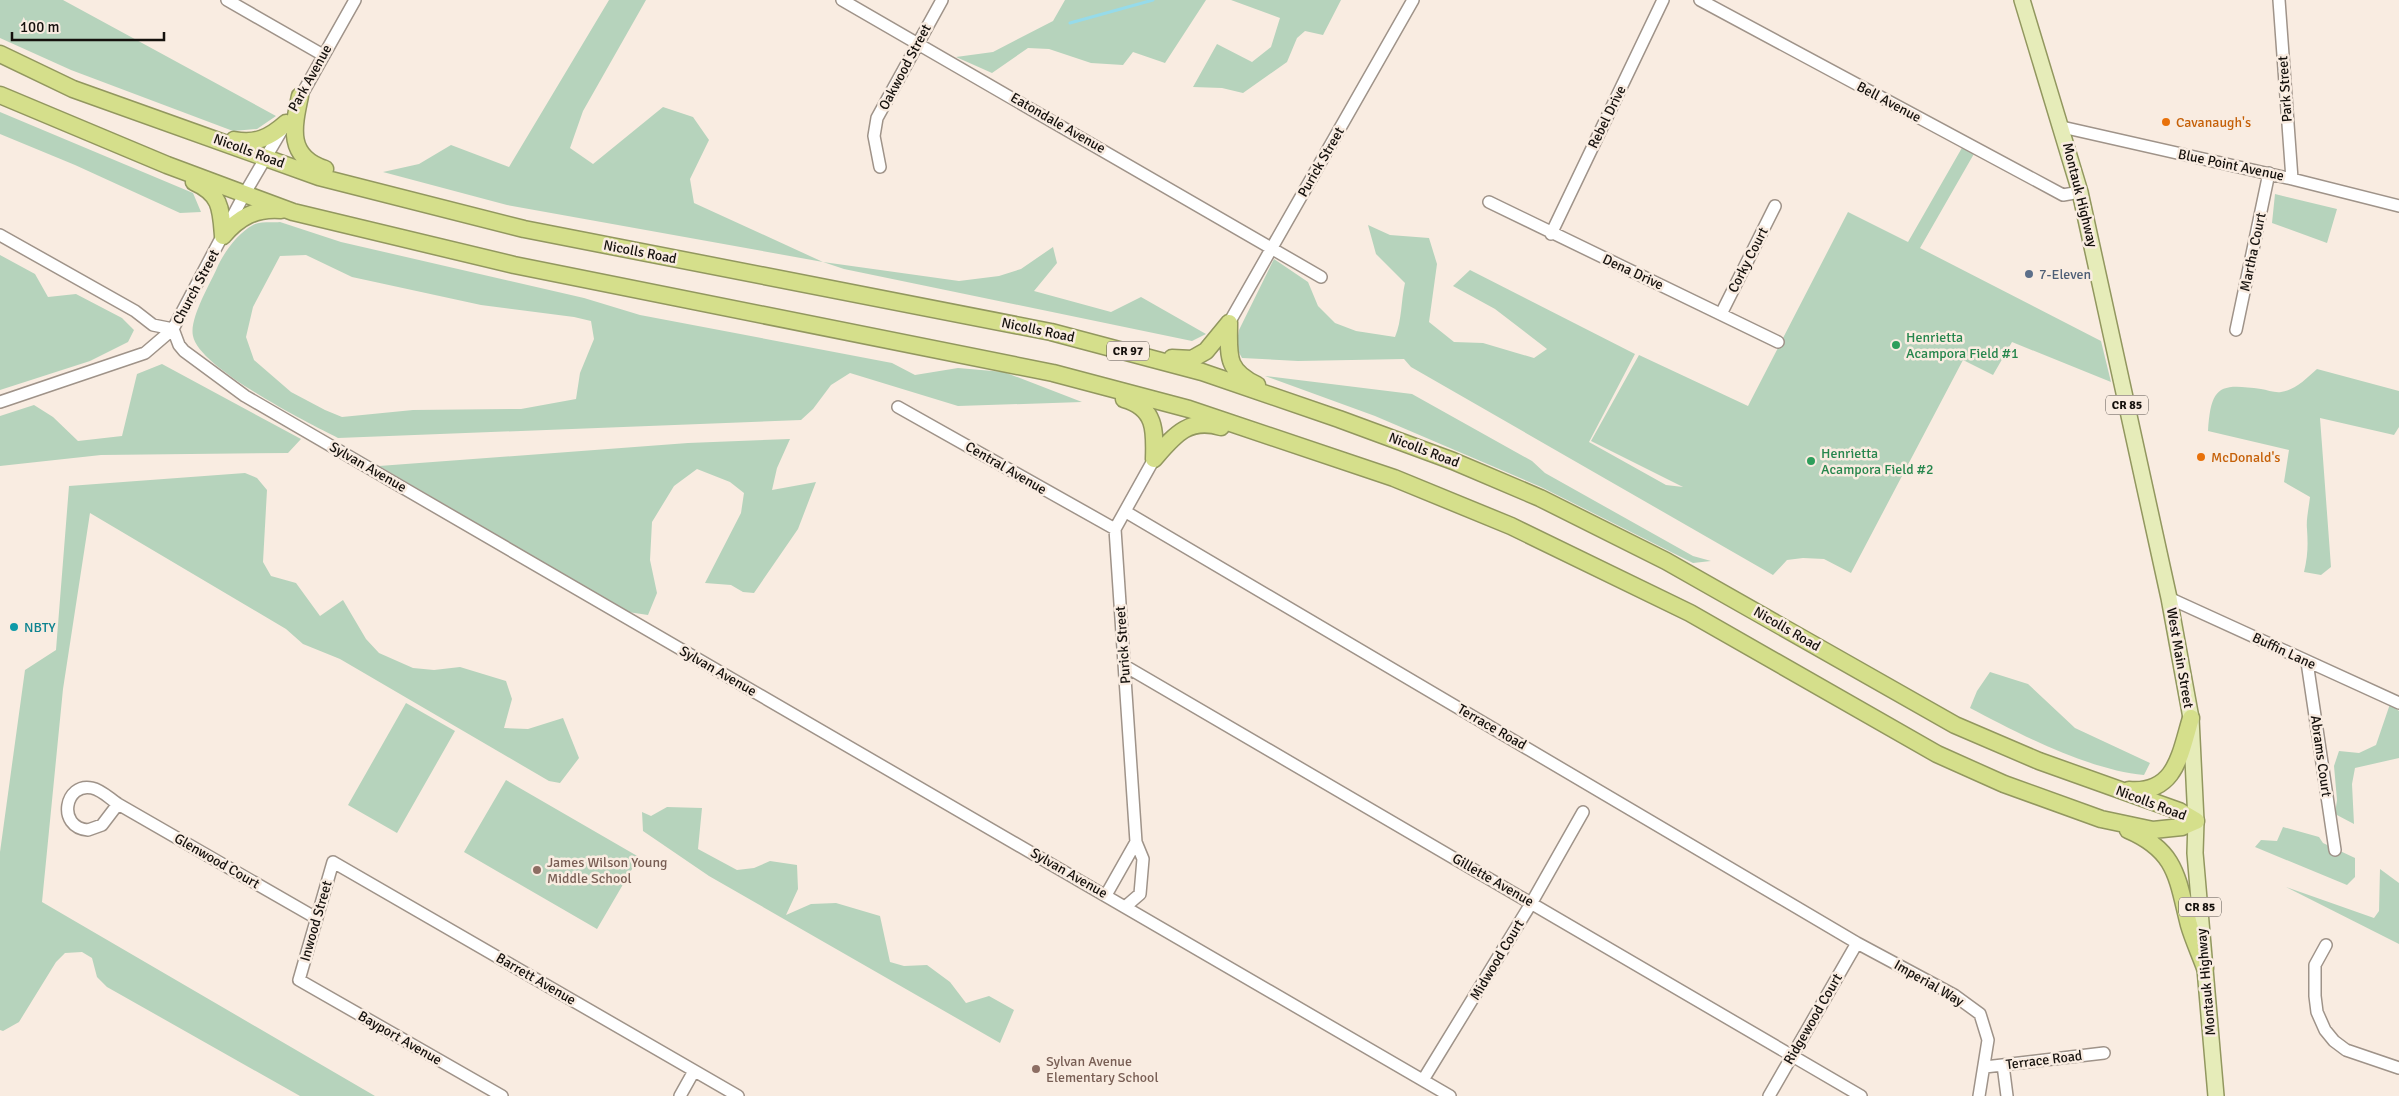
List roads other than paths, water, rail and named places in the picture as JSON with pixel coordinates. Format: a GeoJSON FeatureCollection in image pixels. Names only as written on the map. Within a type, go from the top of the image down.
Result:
{"type":"FeatureCollection","features":[{"type":"Feature","properties":{"kind":"highway","name":"Nicolls Road"},"geometry":{"type":"LineString","coordinates":[[0,54],[74,89],[319,177],[524,229],[1051,332],[1149,356],[1294,404],[1453,461],[1540,498],[1666,560],[1954,725],[2039,761],[2179,811],[2196,821]]}},
{"type":"Feature","properties":{"kind":"highway","name":"Nicolls Road"},"geometry":{"type":"LineString","coordinates":[[0,94],[167,164],[293,212],[514,265],[1079,379],[1182,407],[1394,478],[1511,526],[1690,613],[1937,754],[2004,784],[2101,819],[2153,830],[2182,827],[2196,821]]}},
{"type":"Feature","properties":{"kind":"highway"},"geometry":{"type":"LineString","coordinates":[[300,96],[294,135],[298,150],[304,159],[316,166],[418,197],[457,212]]}},
{"type":"Feature","properties":{"kind":"highway"},"geometry":{"type":"LineString","coordinates":[[186,128],[248,143],[263,140],[286,123]]}},
{"type":"Feature","properties":{"kind":"highway"},"geometry":{"type":"LineString","coordinates":[[167,164],[178,174],[200,185],[215,196],[220,210],[223,236]]}},
{"type":"Feature","properties":{"kind":"highway"},"geometry":{"type":"LineString","coordinates":[[223,236],[244,216],[270,210],[293,212]]}},
{"type":"Feature","properties":{"kind":"highway"},"geometry":{"type":"LineString","coordinates":[[1149,356],[1192,359],[1206,351],[1230,323]]}},
{"type":"Feature","properties":{"kind":"highway"},"geometry":{"type":"LineString","coordinates":[[1230,323],[1228,358],[1234,368],[1244,380],[1294,404]]}},
{"type":"Feature","properties":{"kind":"highway"},"geometry":{"type":"LineString","coordinates":[[1079,379],[1097,392],[1133,401],[1147,412],[1155,431],[1154,459]]}},
{"type":"Feature","properties":{"kind":"highway"},"geometry":{"type":"LineString","coordinates":[[1154,459],[1173,438],[1187,428],[1206,423],[1245,434],[1254,431]]}},
{"type":"Feature","properties":{"kind":"highway"},"geometry":{"type":"LineString","coordinates":[[2117,789],[2140,791],[2158,786],[2166,780],[2179,758],[2191,718]]}},
{"type":"Feature","properties":{"kind":"highway"},"geometry":{"type":"LineString","coordinates":[[2101,819],[2142,836],[2166,856],[2175,870],[2190,926],[2205,968]]}},
{"type":"Feature","properties":{"kind":"main road","name":"Montauk Highway"},"geometry":{"type":"LineString","coordinates":[[2022,0],[2062,127],[2080,192],[2169,598]]}},
{"type":"Feature","properties":{"kind":"main road","name":"West Main Street"},"geometry":{"type":"LineString","coordinates":[[2169,598],[2191,718]]}},
{"type":"Feature","properties":{"kind":"main road","name":"Montauk Highway"},"geometry":{"type":"LineString","coordinates":[[2191,718],[2196,821],[2195,853],[2216,1096]]}},
{"type":"Feature","properties":{"kind":"street"},"geometry":{"type":"LineString","coordinates":[[227,0],[323,55]]}},
{"type":"Feature","properties":{"kind":"street","name":"Park Avenue"},"geometry":{"type":"LineString","coordinates":[[267,157],[355,0]]}},
{"type":"Feature","properties":{"kind":"street","name":"Eatondale Avenue"},"geometry":{"type":"LineString","coordinates":[[842,0],[918,42],[1321,277]]}},
{"type":"Feature","properties":{"kind":"street","name":"Oakwood Street"},"geometry":{"type":"LineString","coordinates":[[880,166],[874,136],[877,118],[942,0]]}},
{"type":"Feature","properties":{"kind":"street","name":"Purick Street"},"geometry":{"type":"LineString","coordinates":[[1230,323],[1413,0]]}},
{"type":"Feature","properties":{"kind":"street","name":"Rebel Drive"},"geometry":{"type":"LineString","coordinates":[[1551,234],[1663,0]]}},
{"type":"Feature","properties":{"kind":"street","name":"Bell Avenue"},"geometry":{"type":"LineString","coordinates":[[1700,0],[2047,187],[2064,195],[2080,192]]}},
{"type":"Feature","properties":{"kind":"street","name":"Park Street"},"geometry":{"type":"LineString","coordinates":[[2279,0],[2292,178]]}},
{"type":"Feature","properties":{"kind":"street","name":"Blue Point Avenue"},"geometry":{"type":"LineString","coordinates":[[2062,127],[2292,178],[2399,206]]}},
{"type":"Feature","properties":{"kind":"street","name":"Church Street"},"geometry":{"type":"LineString","coordinates":[[0,402],[145,353],[173,329],[245,193],[267,157]]}},
{"type":"Feature","properties":{"kind":"street","name":"Martha Court"},"geometry":{"type":"LineString","coordinates":[[2236,330],[2269,174]]}},
{"type":"Feature","properties":{"kind":"street","name":"Dena Drive"},"geometry":{"type":"LineString","coordinates":[[1488,202],[1778,342]]}},
{"type":"Feature","properties":{"kind":"street","name":"Corky Court"},"geometry":{"type":"LineString","coordinates":[[1721,314],[1775,206]]}},
{"type":"Feature","properties":{"kind":"street"},"geometry":{"type":"LineString","coordinates":[[0,235],[135,311],[153,325],[173,329]]}},
{"type":"Feature","properties":{"kind":"street","name":"Sylvan Avenue"},"geometry":{"type":"LineString","coordinates":[[173,329],[178,345],[184,352],[246,396],[1450,1096]]}},
{"type":"Feature","properties":{"kind":"street","name":"Central Avenue"},"geometry":{"type":"LineString","coordinates":[[898,407],[1115,529]]}},
{"type":"Feature","properties":{"kind":"street"},"geometry":{"type":"LineString","coordinates":[[1115,529],[1154,459]]}},
{"type":"Feature","properties":{"kind":"street","name":"Terrace Road"},"geometry":{"type":"LineString","coordinates":[[1126,512],[1857,943]]}},
{"type":"Feature","properties":{"kind":"street","name":"Purick Street"},"geometry":{"type":"LineString","coordinates":[[1115,529],[1136,842],[1143,859],[1140,894],[1125,906]]}},
{"type":"Feature","properties":{"kind":"street","name":"Buffin Lane"},"geometry":{"type":"LineString","coordinates":[[2169,598],[2399,703]]}},
{"type":"Feature","properties":{"kind":"street","name":"Abrams Court"},"geometry":{"type":"LineString","coordinates":[[2308,662],[2334,850]]}},
{"type":"Feature","properties":{"kind":"street","name":"Gillette Avenue"},"geometry":{"type":"LineString","coordinates":[[1125,666],[1532,902],[1861,1096]]}},
{"type":"Feature","properties":{"kind":"street","name":"Glenwood Court"},"geometry":{"type":"LineString","coordinates":[[118,804],[102,825],[88,830],[75,825],[67,813],[69,800],[77,791],[85,788],[98,790],[118,804],[316,918]]}},
{"type":"Feature","properties":{"kind":"street","name":"Midwood Court"},"geometry":{"type":"LineString","coordinates":[[1423,1080],[1532,902],[1584,812]]}},
{"type":"Feature","properties":{"kind":"street"},"geometry":{"type":"LineString","coordinates":[[1106,895],[1136,842]]}},
{"type":"Feature","properties":{"kind":"street","name":"Inwood Street"},"geometry":{"type":"LineString","coordinates":[[299,980],[333,862]]}},
{"type":"Feature","properties":{"kind":"street","name":"Barrett Avenue"},"geometry":{"type":"LineString","coordinates":[[333,862],[738,1096]]}},
{"type":"Feature","properties":{"kind":"street","name":"Ridgewood Court"},"geometry":{"type":"LineString","coordinates":[[1769,1096],[1857,943]]}},
{"type":"Feature","properties":{"kind":"street","name":"Imperial Way"},"geometry":{"type":"LineString","coordinates":[[1857,943],[1954,995],[1980,1014],[1988,1040],[1979,1096]]}},
{"type":"Feature","properties":{"kind":"street"},"geometry":{"type":"LineString","coordinates":[[2326,945],[2315,965],[2316,1004],[2325,1030],[2334,1041],[2346,1050],[2399,1068]]}},
{"type":"Feature","properties":{"kind":"street","name":"Bayport Avenue"},"geometry":{"type":"LineString","coordinates":[[299,980],[502,1096]]}},
{"type":"Feature","properties":{"kind":"street","name":"Terrace Road"},"geometry":{"type":"LineString","coordinates":[[1985,1067],[2104,1053]]}},
{"type":"Feature","properties":{"kind":"street"},"geometry":{"type":"LineString","coordinates":[[2004,1065],[2007,1096]]}},
{"type":"Feature","properties":{"kind":"street"},"geometry":{"type":"LineString","coordinates":[[680,1096],[694,1071]]}},
{"type":"Feature","properties":{"kind":"waterway"},"geometry":{"type":"LineString","coordinates":[[1070,23],[1153,0]]}},
{"type":"Feature","properties":{"kind":"place","name":"Cavanaugh's"},"geometry":{"type":"Point","coordinates":[2166,122]}},
{"type":"Feature","properties":{"kind":"place","name":"7-Eleven"},"geometry":{"type":"Point","coordinates":[2029,274]}},
{"type":"Feature","properties":{"kind":"place","name":"Henrietta Acampora Field #1"},"geometry":{"type":"Point","coordinates":[1896,345]}},
{"type":"Feature","properties":{"kind":"place","name":"McDonald's"},"geometry":{"type":"Point","coordinates":[2201,457]}},
{"type":"Feature","properties":{"kind":"place","name":"Henrietta Acampora Field #2"},"geometry":{"type":"Point","coordinates":[1811,461]}},
{"type":"Feature","properties":{"kind":"place","name":"NBTY"},"geometry":{"type":"Point","coordinates":[14,627]}},
{"type":"Feature","properties":{"kind":"place","name":"James Wilson Young Middle School"},"geometry":{"type":"Point","coordinates":[537,870]}},
{"type":"Feature","properties":{"kind":"place","name":"Sylvan Avenue Elementary School"},"geometry":{"type":"Point","coordinates":[1036,1069]}}]}
